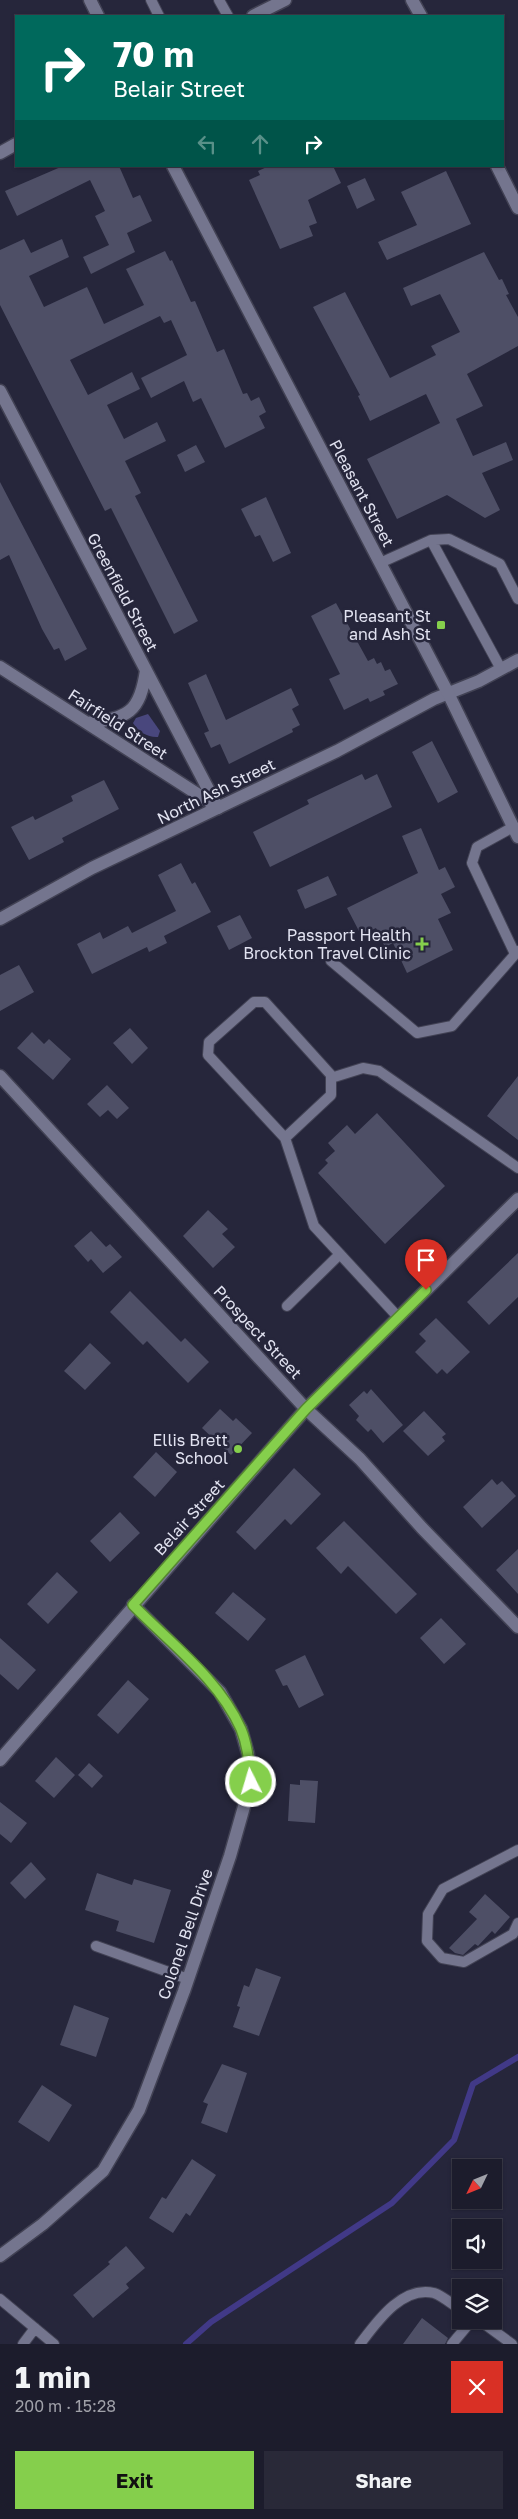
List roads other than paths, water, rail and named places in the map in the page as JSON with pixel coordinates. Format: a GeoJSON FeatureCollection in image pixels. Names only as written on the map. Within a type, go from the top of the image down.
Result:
{"type":"FeatureCollection","features":[{"type":"Feature","properties":{"kind":"street"},"geometry":{"type":"LineString","coordinates":[[90,0],[98,15]]}},
{"type":"Feature","properties":{"kind":"street"},"geometry":{"type":"LineString","coordinates":[[255,15],[285,0]]}},
{"type":"Feature","properties":{"kind":"street"},"geometry":{"type":"LineString","coordinates":[[412,0],[420,15]]}},
{"type":"Feature","properties":{"kind":"street"},"geometry":{"type":"LineString","coordinates":[[0,153],[15,145]]}},
{"type":"Feature","properties":{"kind":"street","name":"Pleasant Street"},"geometry":{"type":"LineString","coordinates":[[174,167],[448,693],[516,832]]}},
{"type":"Feature","properties":{"kind":"street"},"geometry":{"type":"LineString","coordinates":[[498,167],[518,208]]}},
{"type":"Feature","properties":{"kind":"street","name":"Greenfield Street"},"geometry":{"type":"LineString","coordinates":[[0,391],[218,808]]}},
{"type":"Feature","properties":{"kind":"street","name":"North Ash Street"},"geometry":{"type":"LineString","coordinates":[[0,919],[92,868],[337,751],[448,693],[479,681],[518,660]]}},
{"type":"Feature","properties":{"kind":"street","name":"Fairfield Street"},"geometry":{"type":"LineString","coordinates":[[0,667],[218,808]]}},
{"type":"Feature","properties":{"kind":"street"},"geometry":{"type":"LineString","coordinates":[[87,723],[115,718],[132,708],[142,694],[146,670]]}},
{"type":"Feature","properties":{"kind":"street","name":"Prospect Street"},"geometry":{"type":"LineString","coordinates":[[0,1076],[306,1409],[360,1459],[422,1528],[518,1627]]}},
{"type":"Feature","properties":{"kind":"street","name":"Belair Street"},"geometry":{"type":"LineString","coordinates":[[0,1760],[133,1605],[306,1409],[518,1199]]}},
{"type":"Feature","properties":{"kind":"street","name":"Colonel Bell Drive"},"geometry":{"type":"LineString","coordinates":[[0,2256],[43,2224],[103,2171],[139,2110],[188,1979],[230,1856],[251,1782],[248,1754],[241,1729],[220,1692],[133,1605]]}},
{"type":"Feature","properties":{"kind":"lane"},"geometry":{"type":"LineString","coordinates":[[151,0],[158,15]]}},
{"type":"Feature","properties":{"kind":"lane"},"geometry":{"type":"LineString","coordinates":[[219,0],[227,15]]}},
{"type":"Feature","properties":{"kind":"lane"},"geometry":{"type":"LineString","coordinates":[[380,563],[431,540],[449,538],[500,564],[518,599]]}},
{"type":"Feature","properties":{"kind":"lane"},"geometry":{"type":"LineString","coordinates":[[431,540],[501,669]]}},
{"type":"Feature","properties":{"kind":"lane"},"geometry":{"type":"LineString","coordinates":[[331,961],[417,1033],[452,1026],[517,953],[472,863],[477,847],[516,832]]}},
{"type":"Feature","properties":{"kind":"lane"},"geometry":{"type":"LineString","coordinates":[[285,1138],[332,1095],[331,1075],[265,1002],[254,1002],[209,1042],[208,1054],[285,1138],[314,1226],[398,1317]]}},
{"type":"Feature","properties":{"kind":"lane"},"geometry":{"type":"LineString","coordinates":[[331,1078],[363,1068],[379,1071],[518,1168]]}},
{"type":"Feature","properties":{"kind":"lane"},"geometry":{"type":"LineString","coordinates":[[287,1306],[340,1254]]}},
{"type":"Feature","properties":{"kind":"lane"},"geometry":{"type":"LineString","coordinates":[[518,1850],[443,1889],[428,1914],[427,1941],[442,1958],[464,1962],[513,1934],[518,1923]]}},
{"type":"Feature","properties":{"kind":"lane"},"geometry":{"type":"LineString","coordinates":[[96,1946],[188,1979]]}},
{"type":"Feature","properties":{"kind":"lane"},"geometry":{"type":"LineString","coordinates":[[360,2344],[395,2303],[412,2294],[434,2293],[452,2304]]}},
{"type":"Feature","properties":{"kind":"lane"},"geometry":{"type":"LineString","coordinates":[[0,2298],[54,2344]]}},
{"type":"Feature","properties":{"kind":"lane"},"geometry":{"type":"LineString","coordinates":[[22,2344],[35,2328]]}},
{"type":"Feature","properties":{"kind":"lane"},"geometry":{"type":"LineString","coordinates":[[452,2344],[464,2329]]}},
{"type":"Feature","properties":{"kind":"lane"},"geometry":{"type":"LineString","coordinates":[[491,2329],[512,2344]]}},
{"type":"Feature","properties":{"kind":"waterway"},"geometry":{"type":"LineString","coordinates":[[186,2344],[211,2322],[392,2203],[454,2140],[473,2084],[518,2057]]}},
{"type":"Feature","properties":{"kind":"place","name":"Pleasant St and Ash St"},"geometry":{"type":"Point","coordinates":[441,625]}},
{"type":"Feature","properties":{"kind":"place","name":"Passport Health Brockton Travel Clinic"},"geometry":{"type":"Point","coordinates":[422,944]}},
{"type":"Feature","properties":{"kind":"place","name":"Ellis Brett School"},"geometry":{"type":"Point","coordinates":[238,1449]}}]}
